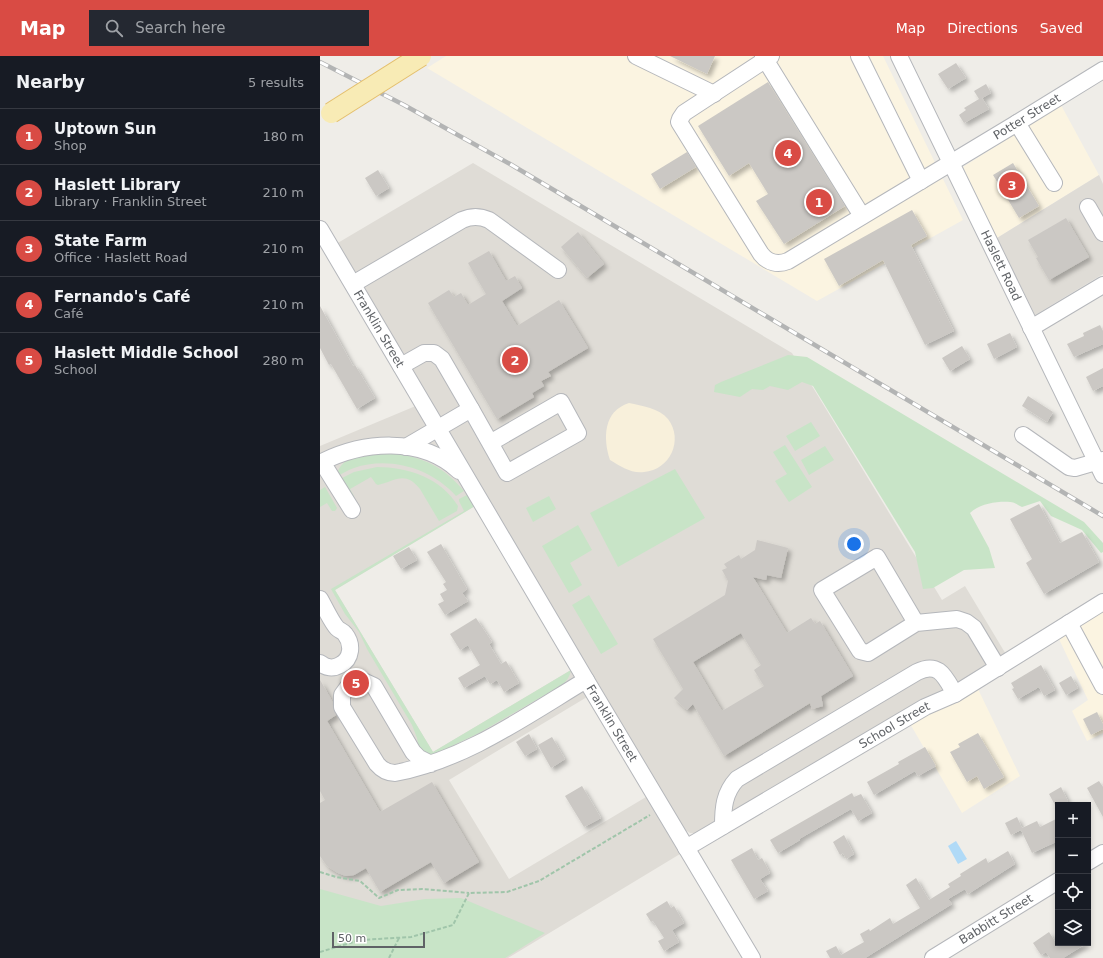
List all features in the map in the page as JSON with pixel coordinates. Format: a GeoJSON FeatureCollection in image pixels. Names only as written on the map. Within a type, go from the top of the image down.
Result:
{"type":"FeatureCollection","features":[{"type":"Feature","properties":{"kind":"main road"},"geometry":{"type":"LineString","coordinates":[[331,113],[421,56]]}},
{"type":"Feature","properties":{"kind":"street"},"geometry":{"type":"LineString","coordinates":[[636,56],[714,94],[766,57],[862,216]]}},
{"type":"Feature","properties":{"kind":"street"},"geometry":{"type":"LineString","coordinates":[[859,56],[921,181]]}},
{"type":"Feature","properties":{"kind":"street","name":"Haslett Road"},"geometry":{"type":"LineString","coordinates":[[899,56],[1031,328],[1101,465]]}},
{"type":"Feature","properties":{"kind":"street","name":"Potter Street"},"geometry":{"type":"LineString","coordinates":[[714,94],[684,113],[680,119],[680,122],[761,254],[766,260],[777,264],[784,262],[921,181],[1103,70]]}},
{"type":"Feature","properties":{"kind":"street"},"geometry":{"type":"LineString","coordinates":[[1017,123],[1054,183]]}},
{"type":"Feature","properties":{"kind":"street"},"geometry":{"type":"LineString","coordinates":[[1088,207],[1103,233]]}},
{"type":"Feature","properties":{"kind":"street"},"geometry":{"type":"LineString","coordinates":[[352,284],[462,220],[472,217],[484,218],[494,223],[558,270]]}},
{"type":"Feature","properties":{"kind":"street","name":"Franklin Street"},"geometry":{"type":"LineString","coordinates":[[320,229],[752,958]]}},
{"type":"Feature","properties":{"kind":"street"},"geometry":{"type":"LineString","coordinates":[[1031,328],[1103,284]]}},
{"type":"Feature","properties":{"kind":"street"},"geometry":{"type":"LineString","coordinates":[[401,366],[424,352],[434,353],[442,359],[507,473],[578,432],[560,402],[490,443]]}},
{"type":"Feature","properties":{"kind":"street"},"geometry":{"type":"LineString","coordinates":[[406,447],[471,409]]}},
{"type":"Feature","properties":{"kind":"street"},"geometry":{"type":"LineString","coordinates":[[1023,434],[1067,467],[1075,468],[1101,465]]}},
{"type":"Feature","properties":{"kind":"street","name":"Franklin Street"},"geometry":{"type":"LineString","coordinates":[[321,467],[334,456],[358,449],[382,446],[406,447],[434,454],[445,460],[461,474],[473,489]]}},
{"type":"Feature","properties":{"kind":"street"},"geometry":{"type":"LineString","coordinates":[[321,467],[348,512]]}},
{"type":"Feature","properties":{"kind":"street"},"geometry":{"type":"LineString","coordinates":[[916,624],[877,557],[822,590],[857,648],[864,652],[868,653],[916,624],[952,619],[962,620],[974,628],[998,668]]}},
{"type":"Feature","properties":{"kind":"street"},"geometry":{"type":"LineString","coordinates":[[320,599],[337,628],[348,638],[350,642],[350,649],[347,660],[335,668],[329,668],[320,663]]}},
{"type":"Feature","properties":{"kind":"street","name":"School Street"},"geometry":{"type":"LineString","coordinates":[[686,848],[925,707],[955,694],[1103,602]]}},
{"type":"Feature","properties":{"kind":"street"},"geometry":{"type":"LineString","coordinates":[[1069,623],[1103,686]]}},
{"type":"Feature","properties":{"kind":"street"},"geometry":{"type":"LineString","coordinates":[[724,826],[723,815],[725,798],[737,779],[917,672],[931,667],[940,671],[955,694]]}},
{"type":"Feature","properties":{"kind":"street"},"geometry":{"type":"LineString","coordinates":[[430,764],[419,758],[413,752],[374,686],[363,681],[350,684],[342,695],[342,707],[377,764],[388,773],[394,773],[430,764],[488,739],[586,680]]}},
{"type":"Feature","properties":{"kind":"street"},"geometry":{"type":"LineString","coordinates":[[1091,860],[1103,853]]}},
{"type":"Feature","properties":{"kind":"street","name":"Babbitt Street"},"geometry":{"type":"LineString","coordinates":[[933,958],[1055,883]]}},
{"type":"Feature","properties":{"kind":"path"},"geometry":{"type":"LineString","coordinates":[[320,872],[336,877],[360,881],[379,898],[398,890],[416,889],[469,893],[507,892],[538,881],[662,808]]}},
{"type":"Feature","properties":{"kind":"path"},"geometry":{"type":"LineString","coordinates":[[320,952],[360,940],[411,937],[453,926],[469,893]]}},
{"type":"Feature","properties":{"kind":"path"},"geometry":{"type":"LineString","coordinates":[[389,958],[399,938]]}},
{"type":"Feature","properties":{"kind":"shaded area"},"geometry":{"type":"Polygon","coordinates":[[[446,56],[883,56],[963,220],[817,301],[427,68],[446,56]]]}},
{"type":"Feature","properties":{"kind":"shaded area"},"geometry":{"type":"Polygon","coordinates":[[[1061,105],[1099,175],[997,238],[963,167],[1061,105]]]}},
{"type":"Feature","properties":{"kind":"shaded area"},"geometry":{"type":"Polygon","coordinates":[[[473,163],[792,353],[942,600],[965,586],[1007,656],[699,833],[690,833],[682,828],[336,244],[473,163]]]}},
{"type":"Feature","properties":{"kind":"shaded area"},"geometry":{"type":"Polygon","coordinates":[[[1099,175],[1103,184],[1103,274],[1035,315],[997,238],[1099,175]]]}},
{"type":"Feature","properties":{"kind":"shaded area"},"geometry":{"type":"Polygon","coordinates":[[[418,405],[475,506],[335,590],[433,752],[571,670],[587,697],[449,780],[509,879],[646,797],[680,854],[508,958],[320,958],[320,446],[418,405]]]}},
{"type":"Feature","properties":{"kind":"shaded area"},"geometry":{"type":"Polygon","coordinates":[[[1103,610],[1103,733],[1087,741],[1072,711],[1088,700],[1058,637],[1103,610]]]}},
{"type":"Feature","properties":{"kind":"shaded area"},"geometry":{"type":"Polygon","coordinates":[[[977,687],[1020,776],[962,813],[909,722],[977,687]]]}},
{"type":"Feature","properties":{"kind":"green space"},"geometry":{"type":"Polygon","coordinates":[[[788,355],[807,357],[1084,522],[1103,543],[1103,552],[1101,553],[1082,530],[1051,516],[1040,501],[1022,507],[1012,502],[988,504],[978,507],[970,513],[989,548],[995,568],[964,570],[933,588],[923,589],[915,552],[813,386],[802,382],[788,390],[770,386],[763,390],[752,389],[740,397],[714,392],[715,385],[721,382],[788,355]]]}},
{"type":"Feature","properties":{"kind":"green space"},"geometry":{"type":"Polygon","coordinates":[[[811,422],[820,436],[795,451],[786,436],[811,422]]]}},
{"type":"Feature","properties":{"kind":"green space"},"geometry":{"type":"Polygon","coordinates":[[[785,445],[812,487],[789,502],[775,481],[787,474],[773,452],[785,445]]]}},
{"type":"Feature","properties":{"kind":"green space"},"geometry":{"type":"Polygon","coordinates":[[[825,446],[834,460],[809,475],[801,460],[825,446]]]}},
{"type":"Feature","properties":{"kind":"green space"},"geometry":{"type":"Polygon","coordinates":[[[392,453],[414,457],[432,464],[441,469],[464,491],[456,496],[446,486],[434,478],[409,467],[395,464],[381,463],[367,465],[352,469],[337,476],[339,468],[344,463],[358,456],[392,453]]]}},
{"type":"Feature","properties":{"kind":"green space"},"geometry":{"type":"Polygon","coordinates":[[[377,467],[400,469],[412,472],[433,481],[451,496],[458,506],[457,511],[439,521],[420,489],[415,483],[405,478],[395,479],[378,485],[371,477],[350,489],[354,496],[354,500],[338,480],[354,472],[377,467]]]}},
{"type":"Feature","properties":{"kind":"green space"},"geometry":{"type":"Polygon","coordinates":[[[675,469],[705,518],[618,567],[590,513],[675,469]]]}},
{"type":"Feature","properties":{"kind":"green space"},"geometry":{"type":"Polygon","coordinates":[[[325,487],[337,508],[335,511],[332,511],[327,503],[320,507],[320,490],[325,487]]]}},
{"type":"Feature","properties":{"kind":"green space"},"geometry":{"type":"Polygon","coordinates":[[[467,495],[475,506],[335,590],[433,752],[571,670],[568,678],[562,685],[479,733],[429,757],[419,749],[412,725],[367,649],[359,632],[345,614],[331,589],[464,511],[459,499],[467,495]]]}},
{"type":"Feature","properties":{"kind":"green space"},"geometry":{"type":"Polygon","coordinates":[[[549,496],[556,509],[533,522],[526,508],[549,496]]]}},
{"type":"Feature","properties":{"kind":"green space"},"geometry":{"type":"Polygon","coordinates":[[[578,525],[592,550],[570,563],[582,585],[569,593],[542,546],[578,525]]]}},
{"type":"Feature","properties":{"kind":"green space"},"geometry":{"type":"Polygon","coordinates":[[[589,595],[618,644],[601,654],[572,605],[589,595]]]}},
{"type":"Feature","properties":{"kind":"green space"},"geometry":{"type":"Polygon","coordinates":[[[320,889],[381,906],[425,899],[461,898],[545,933],[505,958],[320,958],[320,889]]]}},
{"type":"Feature","properties":{"kind":"sand"},"geometry":{"type":"Polygon","coordinates":[[[629,403],[660,412],[668,419],[673,427],[675,436],[672,453],[661,466],[653,470],[635,472],[610,460],[606,443],[607,427],[614,412],[620,407],[629,403]]]}},
{"type":"Feature","properties":{"kind":"water"},"geometry":{"type":"Polygon","coordinates":[[[956,841],[967,859],[958,864],[948,846],[956,841]]]}},
{"type":"Feature","properties":{"kind":"building"},"geometry":{"type":"Polygon","coordinates":[[[670,56],[715,56],[707,74],[670,56]]]}},
{"type":"Feature","properties":{"kind":"building"},"geometry":{"type":"Polygon","coordinates":[[[956,63],[966,78],[948,89],[938,74],[956,63]]]}},
{"type":"Feature","properties":{"kind":"building"},"geometry":{"type":"Polygon","coordinates":[[[768,82],[845,206],[784,244],[756,201],[768,194],[749,163],[729,176],[698,126],[768,82]]]}},
{"type":"Feature","properties":{"kind":"building"},"geometry":{"type":"Polygon","coordinates":[[[986,84],[991,93],[982,98],[989,109],[964,123],[959,115],[966,110],[964,108],[979,99],[974,91],[986,84]]]}},
{"type":"Feature","properties":{"kind":"building"},"geometry":{"type":"Polygon","coordinates":[[[687,152],[696,167],[660,189],[651,174],[687,152]]]}},
{"type":"Feature","properties":{"kind":"building"},"geometry":{"type":"Polygon","coordinates":[[[1013,163],[1039,206],[1019,218],[993,175],[1013,163]]]}},
{"type":"Feature","properties":{"kind":"building"},"geometry":{"type":"Polygon","coordinates":[[[378,170],[389,188],[376,196],[365,178],[378,170]]]}},
{"type":"Feature","properties":{"kind":"building"},"geometry":{"type":"Polygon","coordinates":[[[912,210],[927,236],[911,245],[954,331],[925,345],[883,260],[839,286],[824,259],[912,210]]]}},
{"type":"Feature","properties":{"kind":"building"},"geometry":{"type":"Polygon","coordinates":[[[1066,218],[1089,257],[1049,280],[1036,258],[1038,257],[1028,240],[1066,218]]]}},
{"type":"Feature","properties":{"kind":"building"},"geometry":{"type":"Polygon","coordinates":[[[578,232],[604,264],[587,278],[561,247],[578,232]]]}},
{"type":"Feature","properties":{"kind":"building"},"geometry":{"type":"Polygon","coordinates":[[[489,251],[506,281],[515,276],[522,288],[502,301],[517,326],[559,300],[588,348],[548,372],[551,376],[541,381],[544,386],[532,393],[534,397],[497,419],[428,303],[449,290],[454,297],[461,293],[468,305],[486,294],[468,263],[489,251]]]}},
{"type":"Feature","properties":{"kind":"building"},"geometry":{"type":"Polygon","coordinates":[[[320,306],[353,366],[355,365],[375,398],[357,409],[320,348],[320,306]]]}},
{"type":"Feature","properties":{"kind":"building"},"geometry":{"type":"Polygon","coordinates":[[[1100,325],[1103,331],[1103,344],[1074,357],[1067,344],[1084,336],[1083,333],[1100,325]]]}},
{"type":"Feature","properties":{"kind":"building"},"geometry":{"type":"Polygon","coordinates":[[[1010,333],[1017,347],[994,359],[987,344],[1010,333]]]}},
{"type":"Feature","properties":{"kind":"building"},"geometry":{"type":"Polygon","coordinates":[[[962,346],[970,359],[950,371],[942,358],[962,346]]]}},
{"type":"Feature","properties":{"kind":"building"},"geometry":{"type":"Polygon","coordinates":[[[1103,368],[1103,386],[1093,391],[1086,377],[1103,368]]]}},
{"type":"Feature","properties":{"kind":"building"},"geometry":{"type":"Polygon","coordinates":[[[1028,396],[1053,412],[1047,422],[1022,406],[1028,396]]]}},
{"type":"Feature","properties":{"kind":"building"},"geometry":{"type":"Polygon","coordinates":[[[1039,504],[1060,543],[1082,532],[1099,562],[1044,594],[1026,563],[1032,559],[1010,519],[1039,504]]]}},
{"type":"Feature","properties":{"kind":"building"},"geometry":{"type":"Polygon","coordinates":[[[757,540],[788,548],[781,578],[767,575],[766,580],[753,577],[787,633],[811,618],[815,624],[820,621],[853,676],[821,696],[823,706],[812,709],[810,703],[724,756],[693,704],[687,710],[674,698],[683,689],[653,639],[725,595],[728,581],[722,570],[727,568],[724,564],[739,555],[741,559],[755,550],[757,540]],[[741,633],[693,662],[722,711],[764,686],[754,670],[761,665],[741,633]]]}},
{"type":"Feature","properties":{"kind":"building"},"geometry":{"type":"Polygon","coordinates":[[[441,544],[467,589],[462,593],[468,601],[445,615],[438,604],[444,601],[440,594],[447,590],[443,584],[446,582],[427,552],[441,544]]]}},
{"type":"Feature","properties":{"kind":"building"},"geometry":{"type":"Polygon","coordinates":[[[409,547],[417,560],[401,569],[393,556],[409,547]]]}},
{"type":"Feature","properties":{"kind":"building"},"geometry":{"type":"Polygon","coordinates":[[[476,618],[492,642],[489,644],[501,664],[506,661],[519,683],[504,692],[497,680],[490,684],[485,676],[464,688],[458,678],[480,665],[468,645],[460,650],[450,634],[476,618]]]}},
{"type":"Feature","properties":{"kind":"building"},"geometry":{"type":"Polygon","coordinates":[[[1041,665],[1055,690],[1044,696],[1039,687],[1018,699],[1012,689],[1014,688],[1011,683],[1041,665]]]}},
{"type":"Feature","properties":{"kind":"building"},"geometry":{"type":"Polygon","coordinates":[[[1071,676],[1078,688],[1066,695],[1059,683],[1071,676]]]}},
{"type":"Feature","properties":{"kind":"building"},"geometry":{"type":"Polygon","coordinates":[[[320,680],[332,701],[336,715],[327,721],[380,812],[432,782],[479,862],[444,883],[431,862],[380,892],[366,868],[354,875],[346,876],[327,866],[320,856],[320,803],[325,800],[320,791],[320,680]]]}},
{"type":"Feature","properties":{"kind":"building"},"geometry":{"type":"Polygon","coordinates":[[[1097,712],[1103,724],[1103,729],[1091,735],[1083,719],[1097,712]]]}},
{"type":"Feature","properties":{"kind":"building"},"geometry":{"type":"Polygon","coordinates":[[[978,733],[1004,777],[984,789],[977,776],[967,782],[950,752],[960,747],[958,744],[978,733]]]}},
{"type":"Feature","properties":{"kind":"building"},"geometry":{"type":"Polygon","coordinates":[[[529,734],[537,749],[525,756],[516,742],[529,734]]]}},
{"type":"Feature","properties":{"kind":"building"},"geometry":{"type":"Polygon","coordinates":[[[552,737],[565,759],[551,768],[538,745],[552,737]]]}},
{"type":"Feature","properties":{"kind":"building"},"geometry":{"type":"Polygon","coordinates":[[[925,747],[936,766],[918,776],[915,771],[874,795],[867,782],[925,747]]]}},
{"type":"Feature","properties":{"kind":"building"},"geometry":{"type":"Polygon","coordinates":[[[1099,781],[1103,787],[1103,817],[1087,788],[1099,781]]]}},
{"type":"Feature","properties":{"kind":"building"},"geometry":{"type":"Polygon","coordinates":[[[582,786],[601,818],[584,827],[565,796],[582,786]]]}},
{"type":"Feature","properties":{"kind":"building"},"geometry":{"type":"Polygon","coordinates":[[[1061,787],[1068,801],[1055,802],[1055,805],[1049,794],[1061,787]]]}},
{"type":"Feature","properties":{"kind":"building"},"geometry":{"type":"Polygon","coordinates":[[[852,793],[854,797],[861,794],[872,813],[858,821],[851,809],[778,853],[770,840],[852,793]]]}},
{"type":"Feature","properties":{"kind":"building"},"geometry":{"type":"Polygon","coordinates":[[[1017,817],[1022,828],[1037,821],[1040,827],[1055,820],[1055,842],[1032,853],[1021,830],[1011,835],[1005,823],[1017,817]]]}},
{"type":"Feature","properties":{"kind":"building"},"geometry":{"type":"Polygon","coordinates":[[[844,835],[854,854],[846,859],[843,853],[840,855],[833,842],[844,835]]]}},
{"type":"Feature","properties":{"kind":"building"},"geometry":{"type":"Polygon","coordinates":[[[752,848],[758,860],[762,858],[770,873],[760,879],[768,891],[754,899],[731,860],[752,848]]]}},
{"type":"Feature","properties":{"kind":"building"},"geometry":{"type":"Polygon","coordinates":[[[1008,851],[1015,864],[968,894],[965,889],[948,899],[952,904],[865,958],[830,958],[826,951],[836,946],[841,955],[864,942],[860,934],[869,929],[870,931],[890,918],[893,924],[920,908],[906,885],[916,878],[929,900],[950,887],[948,884],[961,876],[960,874],[986,858],[988,863],[1008,851]]]}},
{"type":"Feature","properties":{"kind":"building"},"geometry":{"type":"Polygon","coordinates":[[[667,901],[671,908],[674,906],[684,923],[672,930],[679,942],[664,951],[658,941],[664,938],[653,921],[651,922],[646,914],[667,901]]]}},
{"type":"Feature","properties":{"kind":"building"},"geometry":{"type":"Polygon","coordinates":[[[1049,932],[1055,941],[1055,946],[1082,946],[1063,958],[1050,958],[1046,952],[1041,955],[1033,943],[1049,932]]]}},
{"type":"Feature","properties":{"kind":"railway"},"geometry":{"type":"LineString","coordinates":[[320,62],[404,105],[510,164],[1103,516]]}},
{"type":"Feature","properties":{"kind":"place","name":"Fernando's Café"},"geometry":{"type":"Point","coordinates":[788,153]}},
{"type":"Feature","properties":{"kind":"place","name":"State Farm"},"geometry":{"type":"Point","coordinates":[1012,185]}},
{"type":"Feature","properties":{"kind":"place","name":"Uptown Sun"},"geometry":{"type":"Point","coordinates":[819,202]}},
{"type":"Feature","properties":{"kind":"place","name":"Haslett Library"},"geometry":{"type":"Point","coordinates":[515,360]}},
{"type":"Feature","properties":{"kind":"place","name":"Haslett Middle School"},"geometry":{"type":"Point","coordinates":[356,683]}}]}
